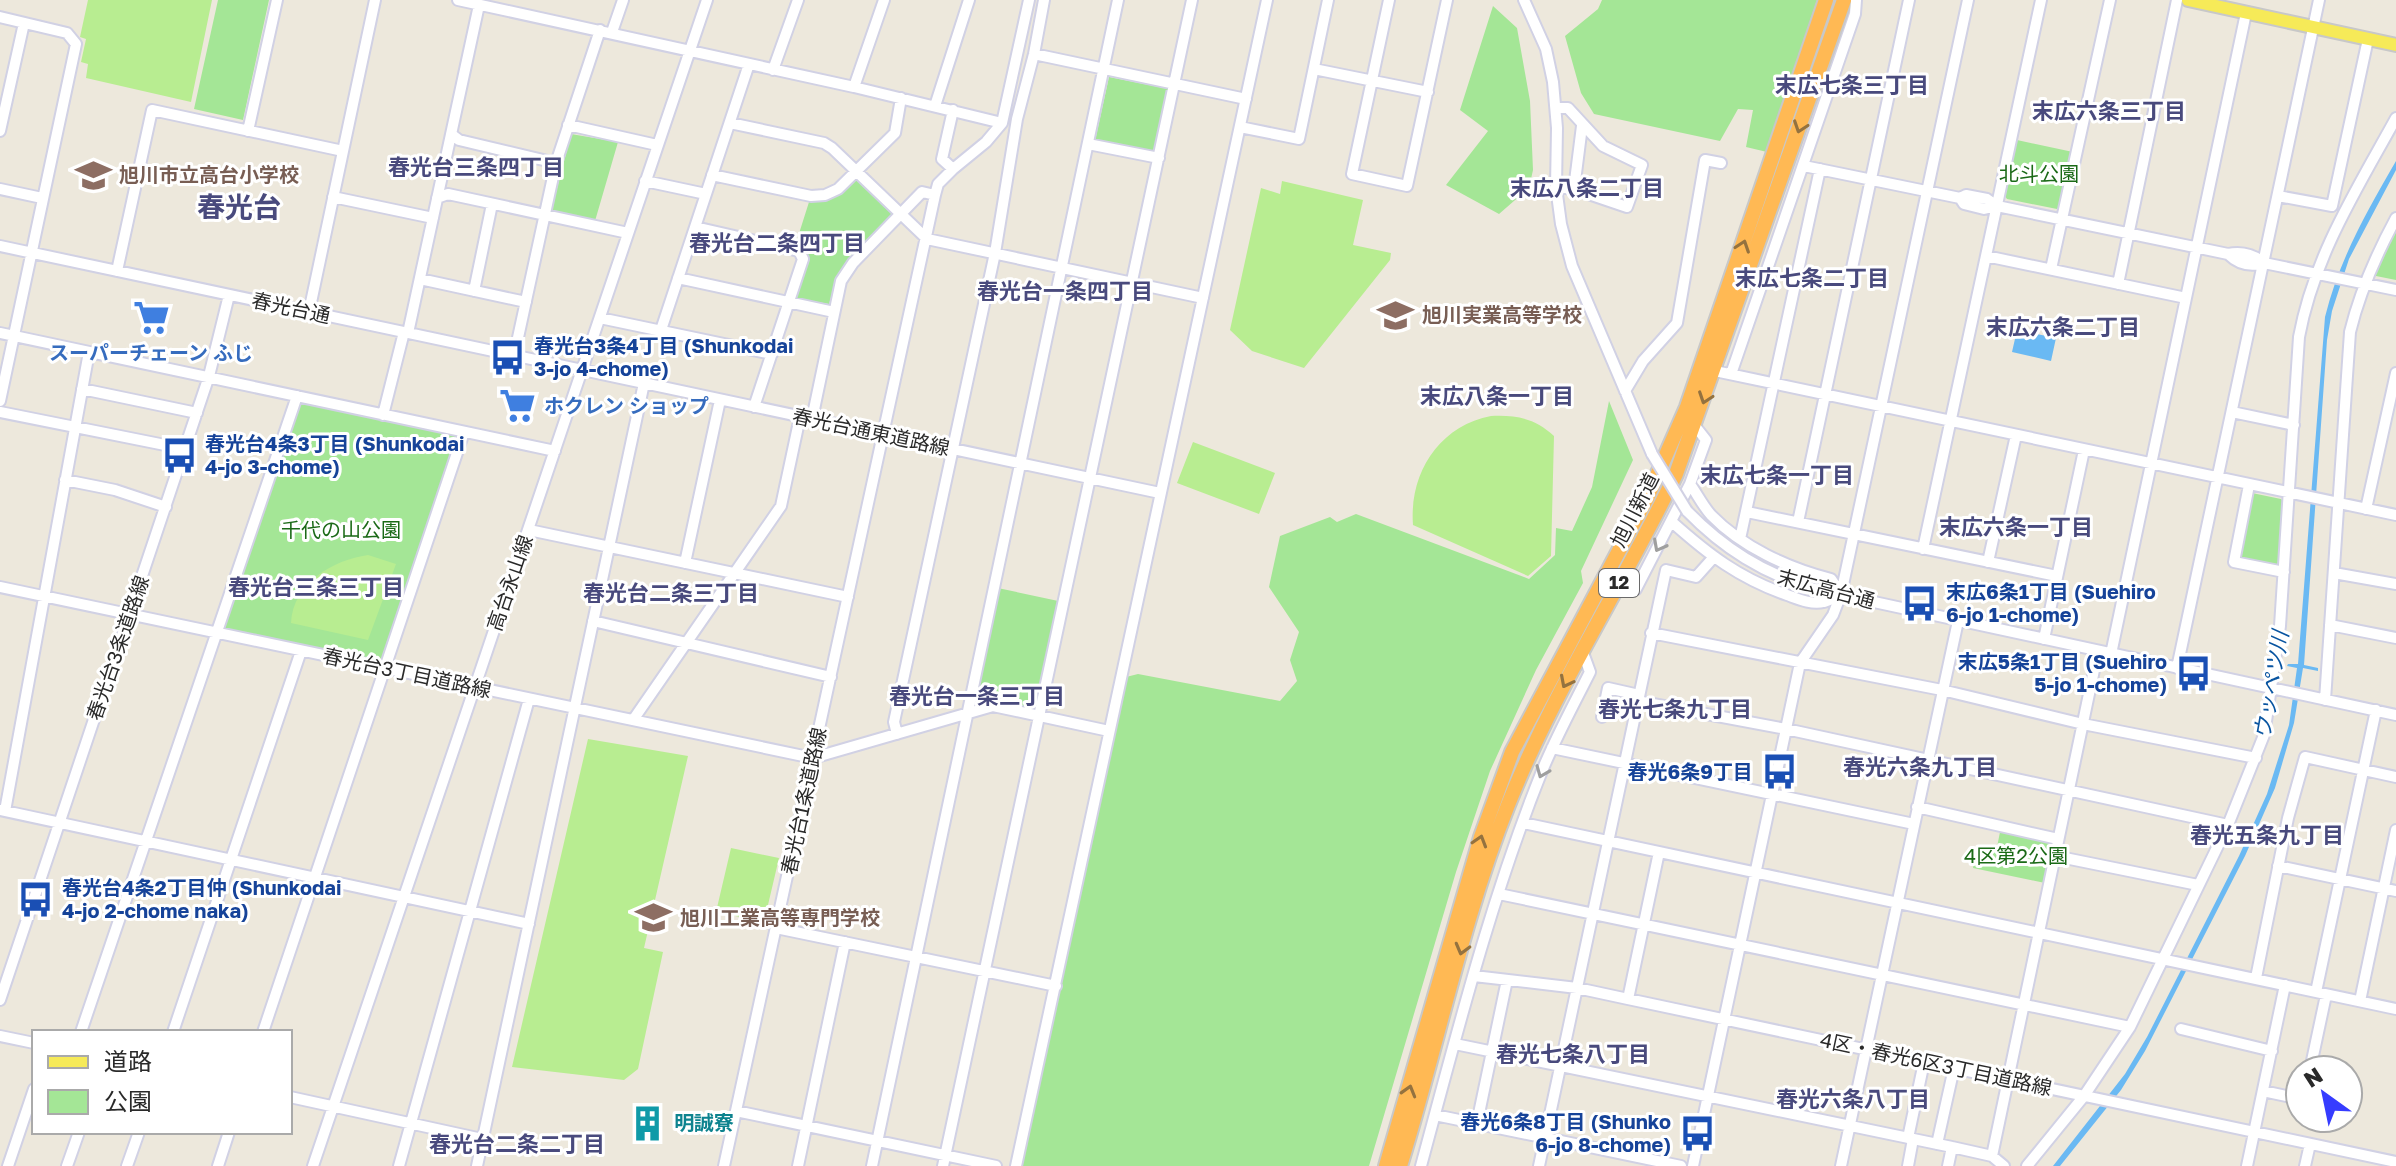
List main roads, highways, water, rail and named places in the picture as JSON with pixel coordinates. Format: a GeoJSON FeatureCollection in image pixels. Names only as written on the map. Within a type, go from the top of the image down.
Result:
{"type":"FeatureCollection","features":[{"type":"Feature","properties":{"kind":"highway","name":"旭川新道"},"geometry":{"type":"LineString","coordinates":[[1386,1166],[1481,837],[1507,766],[1647,498],[1687,407],[1826,0]]}},
{"type":"Feature","properties":{"kind":"highway","name":"旭川新道"},"geometry":{"type":"LineString","coordinates":[[1400,1166],[1484,869],[1534,746],[1670,488],[1715,371],[1844,0]]}},
{"type":"Feature","properties":{"kind":"main road"},"geometry":{"type":"LineString","coordinates":[[2188,0],[2396,45]]}},
{"type":"Feature","properties":{"kind":"water"},"geometry":{"type":"Polygon","coordinates":[[[2396,161],[2396,170],[2349,259],[2332,311],[2327,340],[2304,665],[2318,668],[2318,671],[2303,668],[2294,723],[2275,788],[2245,856],[2145,1051],[2121,1090],[2060,1166],[2053,1166],[2125,1074],[2147,1037],[2267,794],[2289,725],[2297,668],[2287,666],[2298,664],[2325,317],[2346,256],[2396,161]]]}},
{"type":"Feature","properties":{"kind":"water"},"geometry":{"type":"Polygon","coordinates":[[[2017,330],[2056,338],[2051,361],[2012,352],[2017,330]]]}},
{"type":"Feature","properties":{"kind":"place","name":"旭川市立高台小学校"},"geometry":{"type":"Point","coordinates":[93,175]}},
{"type":"Feature","properties":{"kind":"place","name":"旭川実業高等学校"},"geometry":{"type":"Point","coordinates":[1396,315]}},
{"type":"Feature","properties":{"kind":"place","name":"スーパーチェーン ふじ"},"geometry":{"type":"Point","coordinates":[151,318]}},
{"type":"Feature","properties":{"kind":"place","name":"春光台3条4丁目 (Shunkodai 3-jo 4-chome)"},"geometry":{"type":"Point","coordinates":[508,358]}},
{"type":"Feature","properties":{"kind":"place","name":"ホクレン ショップ"},"geometry":{"type":"Point","coordinates":[518,406]}},
{"type":"Feature","properties":{"kind":"place","name":"春光台4条3丁目 (Shunkodai 4-jo 3-chome)"},"geometry":{"type":"Point","coordinates":[179,456]}},
{"type":"Feature","properties":{"kind":"place","name":"末広6条1丁目 (Suehiro 6-jo 1-chome)"},"geometry":{"type":"Point","coordinates":[1920,604]}},
{"type":"Feature","properties":{"kind":"place","name":"末広5条1丁目 (Suehiro 5-jo 1-chome)"},"geometry":{"type":"Point","coordinates":[2193,673]}},
{"type":"Feature","properties":{"kind":"place","name":"春光6条9丁目"},"geometry":{"type":"Point","coordinates":[1779,772]}},
{"type":"Feature","properties":{"kind":"place","name":"春光台4条2丁目仲 (Shunkodai 4-jo 2-chome naka)"},"geometry":{"type":"Point","coordinates":[36,900]}},
{"type":"Feature","properties":{"kind":"place","name":"旭川工業高等専門学校"},"geometry":{"type":"Point","coordinates":[654,918]}},
{"type":"Feature","properties":{"kind":"place","name":"明誠寮"},"geometry":{"type":"Point","coordinates":[648,1123]}},
{"type":"Feature","properties":{"kind":"place","name":"春光6条8丁目 (Shunko 6-jo 8-chome)"},"geometry":{"type":"Point","coordinates":[1697,1134]}},
{"type":"Feature","properties":{"kind":"district","name":"末広七条三丁目"},"geometry":{"type":"Point","coordinates":[1852,85]}},
{"type":"Feature","properties":{"kind":"district","name":"末広六条三丁目"},"geometry":{"type":"Point","coordinates":[2109,111]}},
{"type":"Feature","properties":{"kind":"district","name":"春光台三条四丁目"},"geometry":{"type":"Point","coordinates":[476,167]}},
{"type":"Feature","properties":{"kind":"district","name":"末広八条二丁目"},"geometry":{"type":"Point","coordinates":[1587,188]}},
{"type":"Feature","properties":{"kind":"district","name":"春光台"},"geometry":{"type":"Point","coordinates":[239,207]}},
{"type":"Feature","properties":{"kind":"district","name":"春光台二条四丁目"},"geometry":{"type":"Point","coordinates":[777,243]}},
{"type":"Feature","properties":{"kind":"district","name":"末広七条二丁目"},"geometry":{"type":"Point","coordinates":[1812,278]}},
{"type":"Feature","properties":{"kind":"district","name":"春光台一条四丁目"},"geometry":{"type":"Point","coordinates":[1065,291]}},
{"type":"Feature","properties":{"kind":"district","name":"末広六条二丁目"},"geometry":{"type":"Point","coordinates":[2063,327]}},
{"type":"Feature","properties":{"kind":"district","name":"末広八条一丁目"},"geometry":{"type":"Point","coordinates":[1497,396]}},
{"type":"Feature","properties":{"kind":"district","name":"末広七条一丁目"},"geometry":{"type":"Point","coordinates":[1777,475]}},
{"type":"Feature","properties":{"kind":"district","name":"末広六条一丁目"},"geometry":{"type":"Point","coordinates":[2016,527]}},
{"type":"Feature","properties":{"kind":"district","name":"春光台三条三丁目"},"geometry":{"type":"Point","coordinates":[316,587]}},
{"type":"Feature","properties":{"kind":"district","name":"春光台二条三丁目"},"geometry":{"type":"Point","coordinates":[671,593]}},
{"type":"Feature","properties":{"kind":"district","name":"春光台一条三丁目"},"geometry":{"type":"Point","coordinates":[977,696]}},
{"type":"Feature","properties":{"kind":"district","name":"春光七条九丁目"},"geometry":{"type":"Point","coordinates":[1675,709]}},
{"type":"Feature","properties":{"kind":"district","name":"春光六条九丁目"},"geometry":{"type":"Point","coordinates":[1920,767]}},
{"type":"Feature","properties":{"kind":"district","name":"春光五条九丁目"},"geometry":{"type":"Point","coordinates":[2267,835]}},
{"type":"Feature","properties":{"kind":"district","name":"春光七条八丁目"},"geometry":{"type":"Point","coordinates":[1573,1054]}},
{"type":"Feature","properties":{"kind":"district","name":"春光六条八丁目"},"geometry":{"type":"Point","coordinates":[1853,1099]}},
{"type":"Feature","properties":{"kind":"district","name":"春光台二条二丁目"},"geometry":{"type":"Point","coordinates":[517,1144]}},
{"type":"Feature","properties":{"kind":"park label","name":"北斗公園"},"geometry":{"type":"Point","coordinates":[2039,174]}},
{"type":"Feature","properties":{"kind":"park label","name":"千代の山公園"},"geometry":{"type":"Point","coordinates":[341,530]}},
{"type":"Feature","properties":{"kind":"park label","name":"4区第2公園"},"geometry":{"type":"Point","coordinates":[2016,856]}},
{"type":"Feature","properties":{"kind":"water label","name":"ウッペツ川"},"geometry":{"type":"Point","coordinates":[2271,685]}}]}
